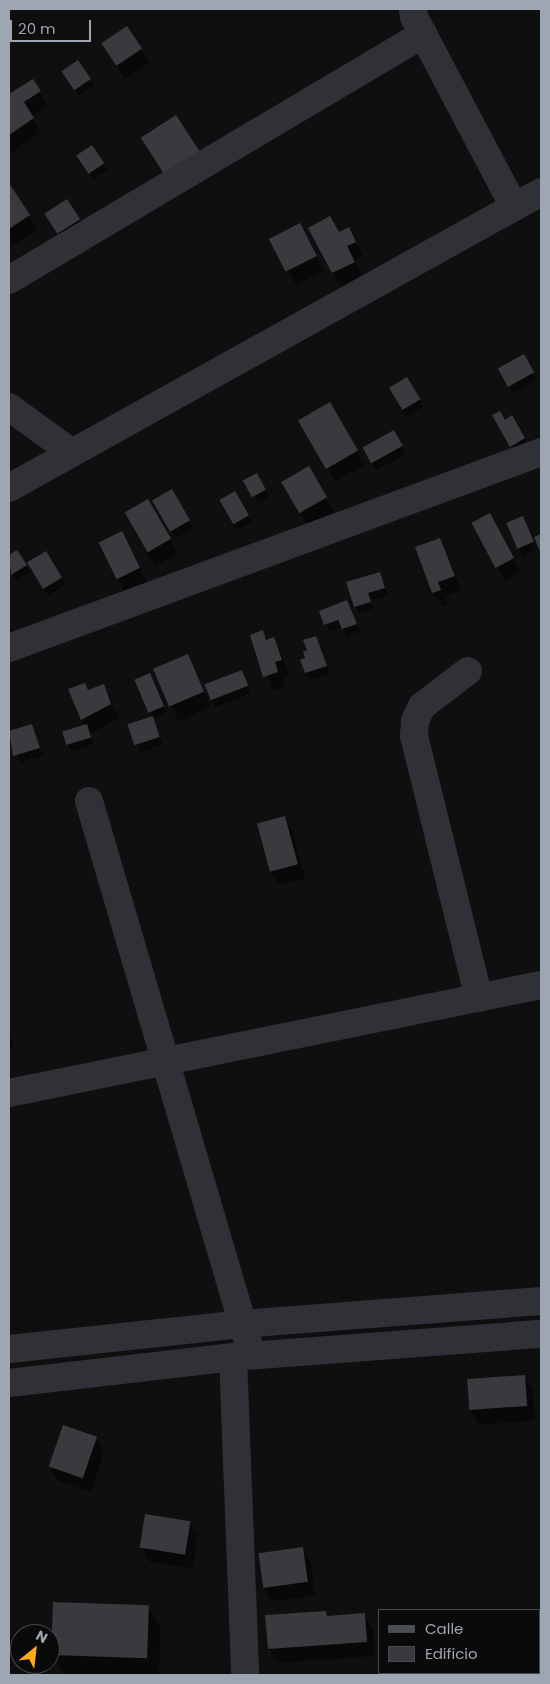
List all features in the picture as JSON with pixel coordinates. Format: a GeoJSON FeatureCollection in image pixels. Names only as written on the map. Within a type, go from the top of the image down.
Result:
{"type":"FeatureCollection","features":[{"type":"Feature","properties":{"kind":"street"},"geometry":{"type":"LineString","coordinates":[[413,9],[423,34],[514,207]]}},
{"type":"Feature","properties":{"kind":"street"},"geometry":{"type":"LineString","coordinates":[[9,280],[423,34]]}},
{"type":"Feature","properties":{"kind":"street"},"geometry":{"type":"LineString","coordinates":[[9,488],[541,192]]}},
{"type":"Feature","properties":{"kind":"street"},"geometry":{"type":"LineString","coordinates":[[9,407],[71,452]]}},
{"type":"Feature","properties":{"kind":"street"},"geometry":{"type":"LineString","coordinates":[[9,648],[541,452]]}},
{"type":"Feature","properties":{"kind":"street"},"geometry":{"type":"LineString","coordinates":[[468,671],[422,706],[415,721],[414,736],[479,998]]}},
{"type":"Feature","properties":{"kind":"street"},"geometry":{"type":"LineString","coordinates":[[89,801],[242,1324],[245,1675]]}},
{"type":"Feature","properties":{"kind":"street"},"geometry":{"type":"LineString","coordinates":[[9,1093],[541,985]]}},
{"type":"Feature","properties":{"kind":"street"},"geometry":{"type":"LineString","coordinates":[[9,1349],[242,1324],[541,1301]]}},
{"type":"Feature","properties":{"kind":"street"},"geometry":{"type":"LineString","coordinates":[[9,1383],[242,1356],[541,1334]]}},
{"type":"Feature","properties":{"kind":"building"},"geometry":{"type":"Polygon","coordinates":[[[127,26],[142,48],[116,66],[101,43],[127,26]]]}},
{"type":"Feature","properties":{"kind":"building"},"geometry":{"type":"Polygon","coordinates":[[[78,60],[91,79],[74,90],[61,71],[78,60]]]}},
{"type":"Feature","properties":{"kind":"building"},"geometry":{"type":"Polygon","coordinates":[[[33,79],[41,91],[24,102],[34,118],[9,135],[9,94],[33,79]]]}},
{"type":"Feature","properties":{"kind":"building"},"geometry":{"type":"Polygon","coordinates":[[[176,115],[202,155],[167,178],[141,138],[176,115]]]}},
{"type":"Feature","properties":{"kind":"building"},"geometry":{"type":"Polygon","coordinates":[[[92,145],[104,163],[89,174],[76,156],[92,145]]]}},
{"type":"Feature","properties":{"kind":"building"},"geometry":{"type":"Polygon","coordinates":[[[9,183],[30,215],[9,229],[9,183]]]}},
{"type":"Feature","properties":{"kind":"building"},"geometry":{"type":"Polygon","coordinates":[[[67,199],[80,219],[57,234],[44,214],[67,199]]]}},
{"type":"Feature","properties":{"kind":"building"},"geometry":{"type":"Polygon","coordinates":[[[330,216],[339,232],[349,227],[356,242],[347,246],[355,262],[332,273],[308,228],[330,216]]]}},
{"type":"Feature","properties":{"kind":"building"},"geometry":{"type":"Polygon","coordinates":[[[300,223],[317,256],[286,272],[269,239],[300,223]]]}},
{"type":"Feature","properties":{"kind":"building"},"geometry":{"type":"Polygon","coordinates":[[[524,354],[534,372],[508,387],[498,369],[524,354]]]}},
{"type":"Feature","properties":{"kind":"building"},"geometry":{"type":"Polygon","coordinates":[[[407,377],[420,399],[402,410],[389,388],[407,377]]]}},
{"type":"Feature","properties":{"kind":"building"},"geometry":{"type":"Polygon","coordinates":[[[330,402],[358,450],[326,469],[298,420],[330,402]]]}},
{"type":"Feature","properties":{"kind":"building"},"geometry":{"type":"Polygon","coordinates":[[[500,411],[505,420],[512,415],[525,438],[510,447],[492,415],[500,411]]]}},
{"type":"Feature","properties":{"kind":"building"},"geometry":{"type":"Polygon","coordinates":[[[394,430],[403,446],[371,463],[363,447],[394,430]]]}},
{"type":"Feature","properties":{"kind":"building"},"geometry":{"type":"Polygon","coordinates":[[[309,466],[327,497],[299,513],[281,482],[309,466]]]}},
{"type":"Feature","properties":{"kind":"building"},"geometry":{"type":"Polygon","coordinates":[[[257,473],[266,490],[252,497],[243,481],[257,473]]]}},
{"type":"Feature","properties":{"kind":"building"},"geometry":{"type":"Polygon","coordinates":[[[172,489],[190,520],[170,532],[152,500],[172,489]]]}},
{"type":"Feature","properties":{"kind":"building"},"geometry":{"type":"Polygon","coordinates":[[[235,491],[249,515],[233,524],[219,500],[235,491]]]}},
{"type":"Feature","properties":{"kind":"building"},"geometry":{"type":"Polygon","coordinates":[[[148,499],[171,539],[148,552],[125,512],[148,499]]]}},
{"type":"Feature","properties":{"kind":"building"},"geometry":{"type":"Polygon","coordinates":[[[490,513],[514,558],[495,568],[471,523],[490,513]]]}},
{"type":"Feature","properties":{"kind":"building"},"geometry":{"type":"Polygon","coordinates":[[[523,516],[534,542],[517,549],[506,523],[523,516]]]}},
{"type":"Feature","properties":{"kind":"building"},"geometry":{"type":"Polygon","coordinates":[[[122,531],[140,568],[117,579],[99,542],[122,531]]]}},
{"type":"Feature","properties":{"kind":"building"},"geometry":{"type":"Polygon","coordinates":[[[541,534],[541,554],[534,537],[541,534]]]}},
{"type":"Feature","properties":{"kind":"building"},"geometry":{"type":"Polygon","coordinates":[[[440,538],[455,576],[438,582],[441,590],[432,593],[415,547],[440,538]]]}},
{"type":"Feature","properties":{"kind":"building"},"geometry":{"type":"Polygon","coordinates":[[[17,550],[27,565],[11,575],[9,555],[17,550]]]}},
{"type":"Feature","properties":{"kind":"building"},"geometry":{"type":"Polygon","coordinates":[[[46,551],[62,578],[43,589],[27,562],[46,551]]]}},
{"type":"Feature","properties":{"kind":"building"},"geometry":{"type":"Polygon","coordinates":[[[380,572],[385,588],[368,593],[371,602],[354,607],[346,582],[380,572]]]}},
{"type":"Feature","properties":{"kind":"building"},"geometry":{"type":"Polygon","coordinates":[[[347,600],[357,624],[342,629],[338,620],[324,625],[319,611],[347,600]]]}},
{"type":"Feature","properties":{"kind":"building"},"geometry":{"type":"Polygon","coordinates":[[[263,630],[266,640],[274,637],[282,660],[275,662],[278,672],[263,677],[250,635],[263,630]]]}},
{"type":"Feature","properties":{"kind":"building"},"geometry":{"type":"Polygon","coordinates":[[[316,636],[327,666],[305,673],[300,660],[305,658],[303,652],[307,650],[303,640],[316,636]]]}},
{"type":"Feature","properties":{"kind":"building"},"geometry":{"type":"Polygon","coordinates":[[[188,654],[204,692],[169,707],[153,669],[188,654]]]}},
{"type":"Feature","properties":{"kind":"building"},"geometry":{"type":"Polygon","coordinates":[[[242,670],[248,686],[211,700],[205,684],[242,670]]]}},
{"type":"Feature","properties":{"kind":"building"},"geometry":{"type":"Polygon","coordinates":[[[150,673],[164,706],[148,713],[134,680],[150,673]]]}},
{"type":"Feature","properties":{"kind":"building"},"geometry":{"type":"Polygon","coordinates":[[[85,683],[88,690],[104,684],[111,704],[81,720],[68,689],[85,683]]]}},
{"type":"Feature","properties":{"kind":"building"},"geometry":{"type":"Polygon","coordinates":[[[153,716],[160,737],[134,745],[127,724],[153,716]]]}},
{"type":"Feature","properties":{"kind":"building"},"geometry":{"type":"Polygon","coordinates":[[[32,724],[40,748],[13,756],[9,731],[32,724]]]}},
{"type":"Feature","properties":{"kind":"building"},"geometry":{"type":"Polygon","coordinates":[[[87,724],[91,737],[66,745],[62,732],[87,724]]]}},
{"type":"Feature","properties":{"kind":"building"},"geometry":{"type":"Polygon","coordinates":[[[285,816],[298,864],[270,872],[257,824],[285,816]]]}},
{"type":"Feature","properties":{"kind":"building"},"geometry":{"type":"Polygon","coordinates":[[[525,1375],[527,1406],[469,1410],[467,1379],[525,1375]]]}},
{"type":"Feature","properties":{"kind":"building"},"geometry":{"type":"Polygon","coordinates":[[[63,1425],[97,1437],[83,1478],[49,1467],[63,1425]]]}},
{"type":"Feature","properties":{"kind":"building"},"geometry":{"type":"Polygon","coordinates":[[[145,1514],[190,1521],[185,1555],[140,1548],[145,1514]]]}},
{"type":"Feature","properties":{"kind":"building"},"geometry":{"type":"Polygon","coordinates":[[[303,1547],[308,1582],[263,1588],[258,1553],[303,1547]]]}},
{"type":"Feature","properties":{"kind":"building"},"geometry":{"type":"Polygon","coordinates":[[[53,1602],[149,1605],[147,1658],[60,1655],[60,1624],[52,1624],[53,1602]]]}},
{"type":"Feature","properties":{"kind":"building"},"geometry":{"type":"Polygon","coordinates":[[[326,1611],[327,1616],[365,1613],[367,1642],[268,1649],[265,1615],[326,1611]]]}}]}
